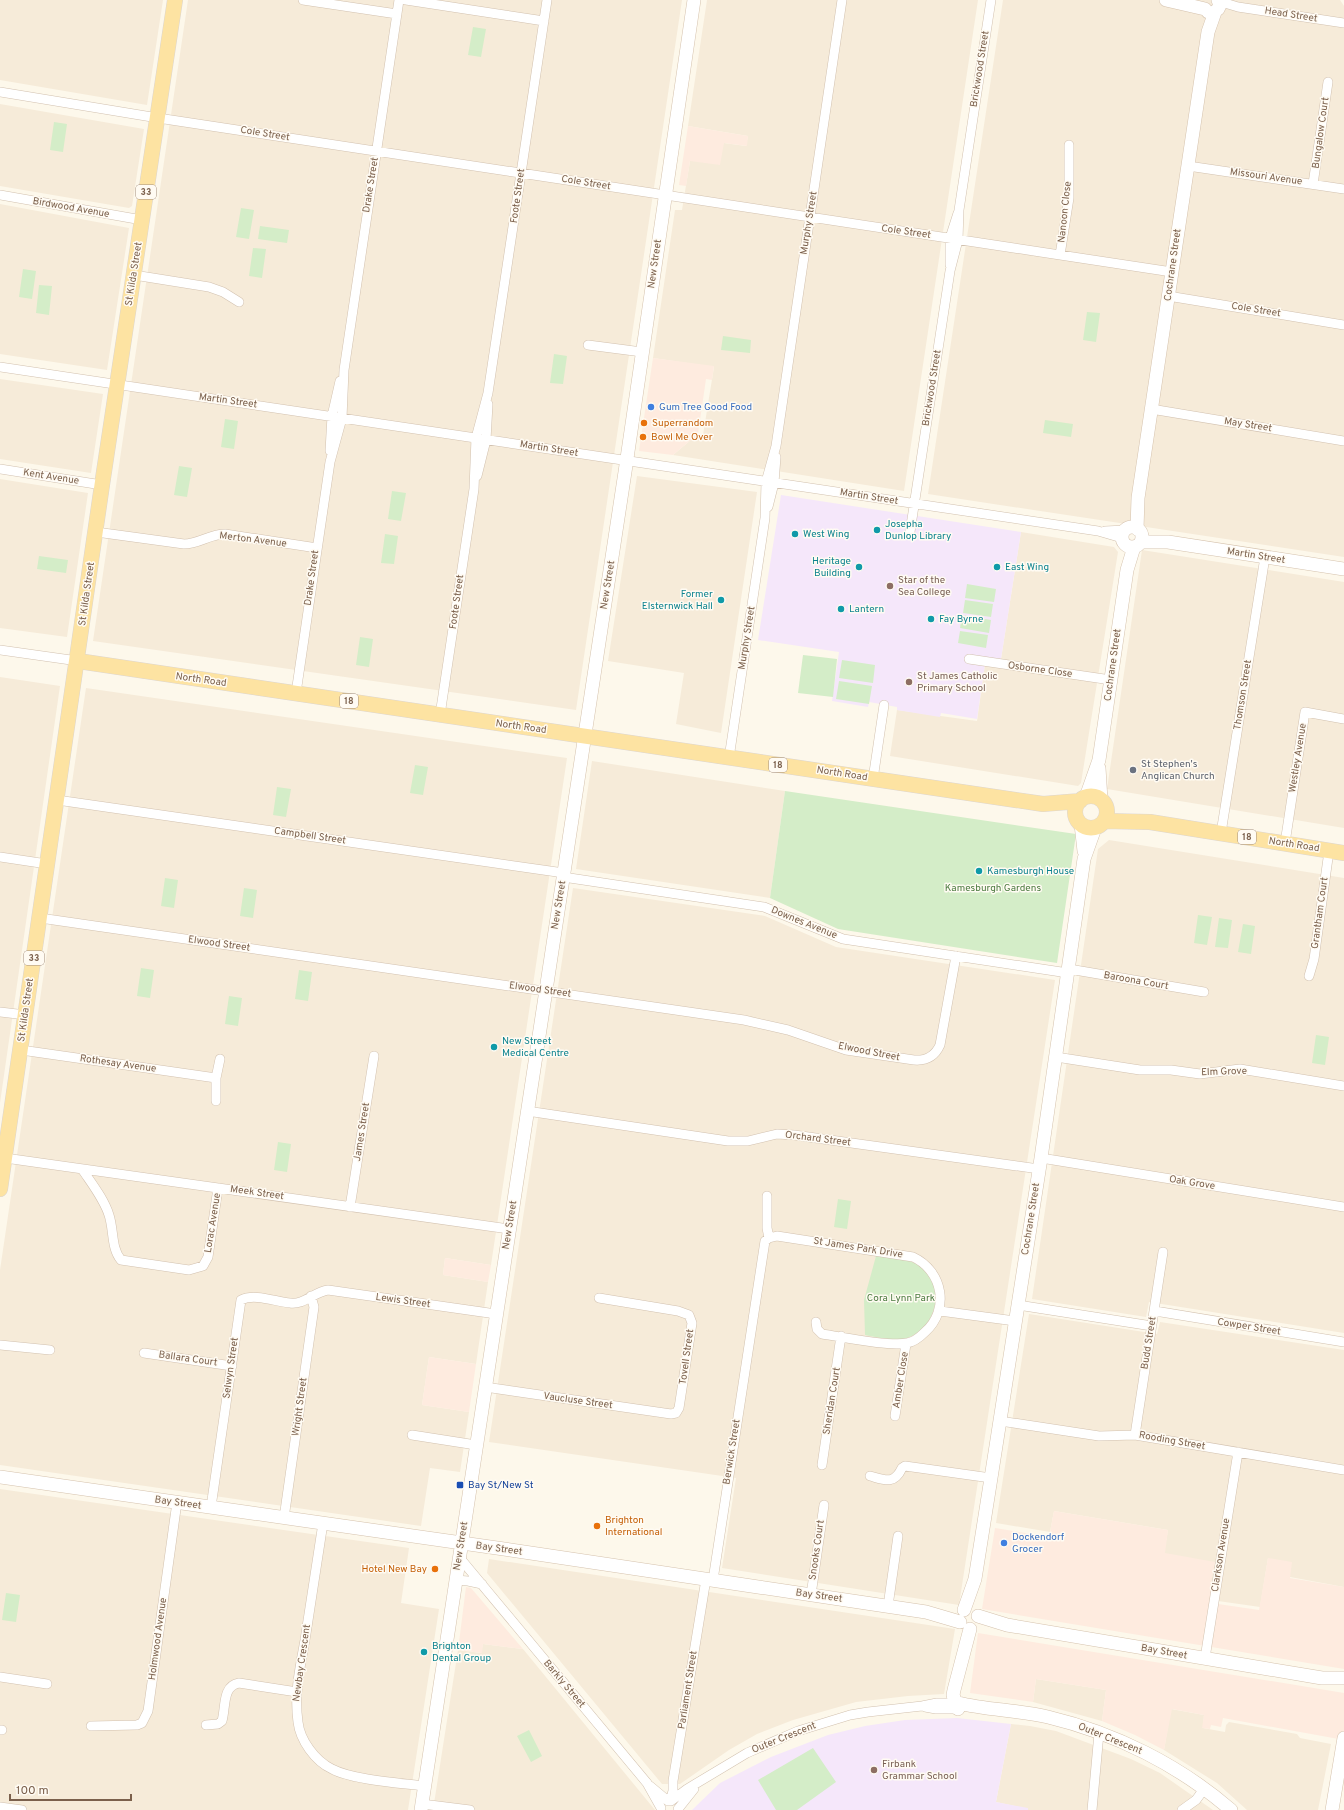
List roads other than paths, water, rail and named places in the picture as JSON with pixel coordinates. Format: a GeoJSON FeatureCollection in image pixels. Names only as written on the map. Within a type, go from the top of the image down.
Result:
{"type":"FeatureCollection","features":[{"type":"Feature","properties":{"kind":"main road","name":"St Kilda Street"},"geometry":{"type":"LineString","coordinates":[[0,1189],[78,661],[102,485],[175,0]]}},
{"type":"Feature","properties":{"kind":"main road","name":"North Road"},"geometry":{"type":"LineString","coordinates":[[78,661],[1043,804],[1090,823],[1150,822],[1337,852]]}},
{"type":"Feature","properties":{"kind":"main road","name":"18"},"geometry":{"type":"LineString","coordinates":[[1083,799],[1091,796],[1103,803]]}},
{"type":"Feature","properties":{"kind":"main road","name":"North Road"},"geometry":{"type":"LineString","coordinates":[[1043,804],[1083,799]]}},
{"type":"Feature","properties":{"kind":"main road"},"geometry":{"type":"LineString","coordinates":[[1083,799],[1076,810],[1090,823],[1107,811],[1103,803]]}},
{"type":"Feature","properties":{"kind":"main road","name":"North Road"},"geometry":{"type":"LineString","coordinates":[[1103,803],[1150,822]]}},
{"type":"Feature","properties":{"kind":"street"},"geometry":{"type":"LineString","coordinates":[[303,0],[396,14]]}},
{"type":"Feature","properties":{"kind":"street","name":"Drake Street"},"geometry":{"type":"LineString","coordinates":[[330,462],[342,418],[344,370],[399,0]]}},
{"type":"Feature","properties":{"kind":"street"},"geometry":{"type":"LineString","coordinates":[[406,0],[544,21]]}},
{"type":"Feature","properties":{"kind":"street","name":"Foote Street"},"geometry":{"type":"LineString","coordinates":[[440,715],[474,489],[486,440],[488,393],[547,0]]}},
{"type":"Feature","properties":{"kind":"street","name":"New Street"},"geometry":{"type":"LineString","coordinates":[[421,1807],[626,461],[694,0]]}},
{"type":"Feature","properties":{"kind":"street","name":"Murphy Street"},"geometry":{"type":"LineString","coordinates":[[728,758],[842,0]]}},
{"type":"Feature","properties":{"kind":"street","name":"Brickwood Street"},"geometry":{"type":"LineString","coordinates":[[910,532],[991,0]]}},
{"type":"Feature","properties":{"kind":"street","name":"Head Street"},"geometry":{"type":"LineString","coordinates":[[1166,0],[1211,6],[1238,7],[1344,23]]}},
{"type":"Feature","properties":{"kind":"street","name":"Cochrane Street"},"geometry":{"type":"LineString","coordinates":[[1083,799],[1099,760],[1211,6]]}},
{"type":"Feature","properties":{"kind":"street","name":"Bungalow Court"},"geometry":{"type":"LineString","coordinates":[[1313,184],[1328,82]]}},
{"type":"Feature","properties":{"kind":"street","name":"Cole Street"},"geometry":{"type":"LineString","coordinates":[[0,92],[158,118],[1172,272]]}},
{"type":"Feature","properties":{"kind":"street","name":"Nanoon Close"},"geometry":{"type":"LineString","coordinates":[[1060,256],[1069,198],[1069,145]]}},
{"type":"Feature","properties":{"kind":"street","name":"Missouri Avenue"},"geometry":{"type":"LineString","coordinates":[[1188,166],[1344,189]]}},
{"type":"Feature","properties":{"kind":"street","name":"Birdwood Avenue"},"geometry":{"type":"LineString","coordinates":[[0,195],[142,220]]}},
{"type":"Feature","properties":{"kind":"street"},"geometry":{"type":"LineString","coordinates":[[134,275],[209,287],[223,292],[238,302]]}},
{"type":"Feature","properties":{"kind":"street","name":"Cole Street"},"geometry":{"type":"LineString","coordinates":[[1168,296],[1344,325]]}},
{"type":"Feature","properties":{"kind":"street"},"geometry":{"type":"LineString","coordinates":[[588,344],[642,352]]}},
{"type":"Feature","properties":{"kind":"street","name":"Martin Street"},"geometry":{"type":"LineString","coordinates":[[0,367],[1132,536],[1344,570]]}},
{"type":"Feature","properties":{"kind":"street","name":"Drake Street"},"geometry":{"type":"LineString","coordinates":[[296,694],[330,462],[332,416],[344,370]]}},
{"type":"Feature","properties":{"kind":"street","name":"Foote Street"},"geometry":{"type":"LineString","coordinates":[[474,489],[476,438],[488,393]]}},
{"type":"Feature","properties":{"kind":"street","name":"May Street"},"geometry":{"type":"LineString","coordinates":[[1152,409],[1344,441]]}},
{"type":"Feature","properties":{"kind":"street","name":"Kent Avenue"},"geometry":{"type":"LineString","coordinates":[[0,469],[102,485]]}},
{"type":"Feature","properties":{"kind":"street","name":"Merton Avenue"},"geometry":{"type":"LineString","coordinates":[[96,532],[184,544],[196,544],[212,536],[225,534],[317,548]]}},
{"type":"Feature","properties":{"kind":"street","name":"Thomson Street"},"geometry":{"type":"LineString","coordinates":[[1221,833],[1265,557]]}},
{"type":"Feature","properties":{"kind":"street","name":"North Road"},"geometry":{"type":"LineString","coordinates":[[0,650],[78,661]]}},
{"type":"Feature","properties":{"kind":"street","name":"Osborne Close"},"geometry":{"type":"LineString","coordinates":[[970,659],[1111,680]]}},
{"type":"Feature","properties":{"kind":"street"},"geometry":{"type":"LineString","coordinates":[[873,779],[884,705]]}},
{"type":"Feature","properties":{"kind":"street","name":"Westley Avenue"},"geometry":{"type":"LineString","coordinates":[[1285,843],[1305,712],[1344,719]]}},
{"type":"Feature","properties":{"kind":"street","name":"Cochrane Street"},"geometry":{"type":"LineString","coordinates":[[1099,760],[1103,803]]}},
{"type":"Feature","properties":{"kind":"street","name":"Campbell Street"},"geometry":{"type":"LineString","coordinates":[[57,800],[563,875]]}},
{"type":"Feature","properties":{"kind":"street","name":"Cochrane Street"},"geometry":{"type":"LineString","coordinates":[[958,1705],[962,1690],[961,1669],[963,1652],[1017,1314],[1090,823]]}},
{"type":"Feature","properties":{"kind":"street","name":"Grantham Court"},"geometry":{"type":"LineString","coordinates":[[1309,976],[1337,852]]}},
{"type":"Feature","properties":{"kind":"street"},"geometry":{"type":"LineString","coordinates":[[0,857],[48,864]]}},
{"type":"Feature","properties":{"kind":"street","name":"Downes Avenue"},"geometry":{"type":"LineString","coordinates":[[563,875],[764,907],[843,939],[1068,971]]}},
{"type":"Feature","properties":{"kind":"street","name":"Elwood Street"},"geometry":{"type":"LineString","coordinates":[[40,918],[744,1020],[788,1030],[846,1050],[921,1061],[932,1056],[940,1046],[956,956]]}},
{"type":"Feature","properties":{"kind":"street","name":"Baroona Court"},"geometry":{"type":"LineString","coordinates":[[1068,971],[1204,992]]}},
{"type":"Feature","properties":{"kind":"street"},"geometry":{"type":"LineString","coordinates":[[0,1012],[26,1015]]}},
{"type":"Feature","properties":{"kind":"street","name":"Rothesay Avenue"},"geometry":{"type":"LineString","coordinates":[[20,1050],[216,1078]]}},
{"type":"Feature","properties":{"kind":"street","name":"James Street"},"geometry":{"type":"LineString","coordinates":[[350,1207],[374,1056]]}},
{"type":"Feature","properties":{"kind":"street","name":"Elm Grove"},"geometry":{"type":"LineString","coordinates":[[1056,1057],[1140,1070],[1171,1070],[1200,1074],[1240,1069],[1344,1086]]}},
{"type":"Feature","properties":{"kind":"street"},"geometry":{"type":"LineString","coordinates":[[216,1100],[216,1078],[220,1059]]}},
{"type":"Feature","properties":{"kind":"street","name":"Orchard Street"},"geometry":{"type":"LineString","coordinates":[[527,1111],[728,1141],[748,1141],[777,1134],[794,1134],[1040,1163]]}},
{"type":"Feature","properties":{"kind":"street","name":"Meek Street"},"geometry":{"type":"LineString","coordinates":[[5,1158],[509,1229]]}},
{"type":"Feature","properties":{"kind":"street","name":"Oak Grove"},"geometry":{"type":"LineString","coordinates":[[1040,1163],[1344,1207]]}},
{"type":"Feature","properties":{"kind":"street","name":"Lorac Avenue"},"geometry":{"type":"LineString","coordinates":[[82,1170],[103,1202],[109,1215],[115,1248],[121,1260],[181,1269],[195,1270],[203,1266],[206,1262],[218,1188]]}},
{"type":"Feature","properties":{"kind":"street"},"geometry":{"type":"LineString","coordinates":[[767,1196],[767,1228],[769,1238]]}},
{"type":"Feature","properties":{"kind":"street","name":"St James Park Drive"},"geometry":{"type":"LineString","coordinates":[[769,1238],[778,1236],[913,1257],[920,1260],[932,1271],[940,1289],[940,1307]]}},
{"type":"Feature","properties":{"kind":"street","name":"Berwick Street"},"geometry":{"type":"LineString","coordinates":[[710,1579],[764,1246],[769,1238]]}},
{"type":"Feature","properties":{"kind":"street","name":"Budd Street"},"geometry":{"type":"LineString","coordinates":[[1135,1435],[1164,1252]]}},
{"type":"Feature","properties":{"kind":"street","name":"Lewis Street"},"geometry":{"type":"LineString","coordinates":[[311,1296],[328,1290],[496,1314]]}},
{"type":"Feature","properties":{"kind":"street","name":"Selwyn Street"},"geometry":{"type":"LineString","coordinates":[[211,1507],[241,1300],[250,1297],[291,1304],[301,1302],[311,1296]]}},
{"type":"Feature","properties":{"kind":"street","name":"Wright Street"},"geometry":{"type":"LineString","coordinates":[[284,1518],[314,1307],[311,1296]]}},
{"type":"Feature","properties":{"kind":"street","name":"Tovell Street"},"geometry":{"type":"LineString","coordinates":[[599,1298],[678,1310],[687,1314],[691,1318],[692,1323],[679,1408],[676,1413],[671,1414]]}},
{"type":"Feature","properties":{"kind":"street"},"geometry":{"type":"LineString","coordinates":[[816,1322],[817,1329],[822,1334],[890,1344],[906,1344],[913,1341],[928,1330],[936,1319],[940,1307],[1152,1326]]}},
{"type":"Feature","properties":{"kind":"street","name":"Cowper Street"},"geometry":{"type":"LineString","coordinates":[[1155,1312],[1344,1342]]}},
{"type":"Feature","properties":{"kind":"street","name":"Sheridan Court"},"geometry":{"type":"LineString","coordinates":[[822,1465],[841,1336]]}},
{"type":"Feature","properties":{"kind":"street","name":"Amber Close"},"geometry":{"type":"LineString","coordinates":[[895,1416],[906,1344]]}},
{"type":"Feature","properties":{"kind":"street"},"geometry":{"type":"LineString","coordinates":[[0,1345],[50,1350]]}},
{"type":"Feature","properties":{"kind":"street","name":"Ballara Court"},"geometry":{"type":"LineString","coordinates":[[144,1353],[232,1366]]}},
{"type":"Feature","properties":{"kind":"street","name":"Vaucluse Street"},"geometry":{"type":"LineString","coordinates":[[485,1387],[671,1414]]}},
{"type":"Feature","properties":{"kind":"street","name":"Rooding Street"},"geometry":{"type":"LineString","coordinates":[[1000,1421],[1099,1436],[1135,1435],[1344,1470]]}},
{"type":"Feature","properties":{"kind":"street"},"geometry":{"type":"LineString","coordinates":[[412,1435],[476,1445]]}},
{"type":"Feature","properties":{"kind":"street","name":"Clarkson Avenue"},"geometry":{"type":"LineString","coordinates":[[1205,1658],[1238,1452]]}},
{"type":"Feature","properties":{"kind":"street"},"geometry":{"type":"LineString","coordinates":[[870,1476],[889,1480],[893,1479],[898,1477],[902,1468],[905,1466],[991,1478]]}},
{"type":"Feature","properties":{"kind":"street","name":"Bay Street"},"geometry":{"type":"LineString","coordinates":[[0,1477],[710,1579],[1007,1625],[1322,1678],[1344,1678]]}},
{"type":"Feature","properties":{"kind":"street","name":"Holmwood Avenue"},"geometry":{"type":"LineString","coordinates":[[91,1726],[137,1725],[142,1723],[148,1711],[177,1502]]}},
{"type":"Feature","properties":{"kind":"street","name":"Snooks Court"},"geometry":{"type":"LineString","coordinates":[[811,1595],[824,1505]]}},
{"type":"Feature","properties":{"kind":"street","name":"Newbay Crescent"},"geometry":{"type":"LineString","coordinates":[[323,1523],[297,1692],[298,1724],[310,1749],[320,1762],[332,1769],[346,1774],[424,1786]]}},
{"type":"Feature","properties":{"kind":"street"},"geometry":{"type":"LineString","coordinates":[[888,1606],[898,1536]]}},
{"type":"Feature","properties":{"kind":"street","name":"Barkly Street"},"geometry":{"type":"LineString","coordinates":[[459,1557],[647,1784],[661,1809]]}},
{"type":"Feature","properties":{"kind":"street","name":"Parliament Street"},"geometry":{"type":"LineString","coordinates":[[670,1801],[710,1579]]}},
{"type":"Feature","properties":{"kind":"street"},"geometry":{"type":"LineString","coordinates":[[456,1580],[482,1584]]}},
{"type":"Feature","properties":{"kind":"street"},"geometry":{"type":"LineString","coordinates":[[0,1676],[47,1684]]}},
{"type":"Feature","properties":{"kind":"street","name":"Bay Street"},"geometry":{"type":"LineString","coordinates":[[1322,1678],[1344,1686]]}},
{"type":"Feature","properties":{"kind":"street"},"geometry":{"type":"LineString","coordinates":[[206,1724],[218,1724],[222,1721],[227,1692],[234,1684],[239,1683],[297,1692]]}},
{"type":"Feature","properties":{"kind":"street","name":"Outer Crescent"},"geometry":{"type":"LineString","coordinates":[[661,1809],[664,1803],[670,1801],[747,1753],[798,1731],[850,1715],[922,1706],[936,1709],[958,1705],[1018,1711],[1048,1717],[1099,1733],[1159,1760],[1204,1789],[1231,1810]]}},
{"type":"Feature","properties":{"kind":"street"},"geometry":{"type":"LineString","coordinates":[[1092,1810],[1099,1733]]}},
{"type":"Feature","properties":{"kind":"street"},"geometry":{"type":"LineString","coordinates":[[1332,1810],[1344,1738]]}},
{"type":"Feature","properties":{"kind":"street","name":"Outer Crescent"},"geometry":{"type":"LineString","coordinates":[[678,1809],[701,1782]]}},
{"type":"Feature","properties":{"kind":"street","name":"Barkly Street"},"geometry":{"type":"LineString","coordinates":[[647,1784],[676,1804],[678,1809]]}},
{"type":"Feature","properties":{"kind":"street"},"geometry":{"type":"LineString","coordinates":[[1182,1810],[1196,1800],[1204,1789]]}},
{"type":"Feature","properties":{"kind":"street"},"geometry":{"type":"LineString","coordinates":[[0,1807],[22,1810]]}},
{"type":"Feature","properties":{"kind":"street"},"geometry":{"type":"LineString","coordinates":[[421,1807],[470,1810]]}},
{"type":"Feature","properties":{"kind":"place","name":"Gum Tree Good Food"},"geometry":{"type":"Point","coordinates":[651,407]}},
{"type":"Feature","properties":{"kind":"place","name":"Superrandom"},"geometry":{"type":"Point","coordinates":[644,423]}},
{"type":"Feature","properties":{"kind":"place","name":"Bowl Me Over"},"geometry":{"type":"Point","coordinates":[643,437]}},
{"type":"Feature","properties":{"kind":"place","name":"Josepha Dunlop Library"},"geometry":{"type":"Point","coordinates":[877,530]}},
{"type":"Feature","properties":{"kind":"place","name":"West Wing"},"geometry":{"type":"Point","coordinates":[795,534]}},
{"type":"Feature","properties":{"kind":"place","name":"Heritage Building"},"geometry":{"type":"Point","coordinates":[859,567]}},
{"type":"Feature","properties":{"kind":"place","name":"East Wing"},"geometry":{"type":"Point","coordinates":[997,567]}},
{"type":"Feature","properties":{"kind":"place","name":"Star of the Sea College"},"geometry":{"type":"Point","coordinates":[890,586]}},
{"type":"Feature","properties":{"kind":"place","name":"Former Elsternwick Hall"},"geometry":{"type":"Point","coordinates":[721,600]}},
{"type":"Feature","properties":{"kind":"place","name":"Lantern"},"geometry":{"type":"Point","coordinates":[841,609]}},
{"type":"Feature","properties":{"kind":"place","name":"Fay Byrne"},"geometry":{"type":"Point","coordinates":[931,619]}},
{"type":"Feature","properties":{"kind":"place","name":"St James Catholic Primary School"},"geometry":{"type":"Point","coordinates":[909,682]}},
{"type":"Feature","properties":{"kind":"place","name":"St Stephen's Anglican Church"},"geometry":{"type":"Point","coordinates":[1133,770]}},
{"type":"Feature","properties":{"kind":"place","name":"Kamesburgh House"},"geometry":{"type":"Point","coordinates":[979,871]}},
{"type":"Feature","properties":{"kind":"place","name":"New Street Medical Centre"},"geometry":{"type":"Point","coordinates":[494,1047]}},
{"type":"Feature","properties":{"kind":"place","name":"Bay St/New St"},"geometry":{"type":"Point","coordinates":[460,1485]}},
{"type":"Feature","properties":{"kind":"place","name":"Brighton International"},"geometry":{"type":"Point","coordinates":[597,1526]}},
{"type":"Feature","properties":{"kind":"place","name":"Dockendorf Grocer"},"geometry":{"type":"Point","coordinates":[1004,1543]}},
{"type":"Feature","properties":{"kind":"place","name":"Hotel New Bay"},"geometry":{"type":"Point","coordinates":[435,1569]}},
{"type":"Feature","properties":{"kind":"place","name":"Brighton Dental Group"},"geometry":{"type":"Point","coordinates":[424,1652]}},
{"type":"Feature","properties":{"kind":"place","name":"Firbank Grammar School"},"geometry":{"type":"Point","coordinates":[874,1770]}},
{"type":"Feature","properties":{"kind":"park label","name":"Kamesburgh Gardens"},"geometry":{"type":"Point","coordinates":[993,888]}},
{"type":"Feature","properties":{"kind":"park label","name":"Cora Lynn Park"},"geometry":{"type":"Point","coordinates":[901,1298]}}]}
